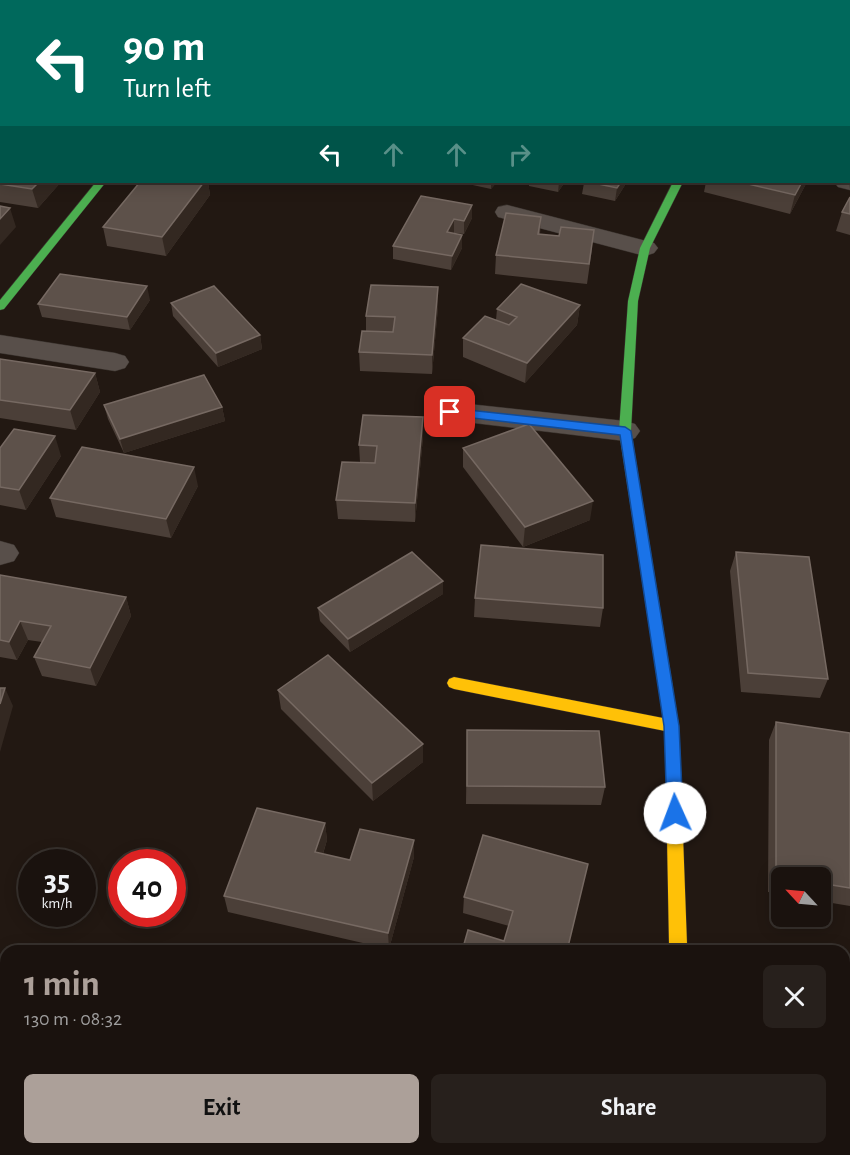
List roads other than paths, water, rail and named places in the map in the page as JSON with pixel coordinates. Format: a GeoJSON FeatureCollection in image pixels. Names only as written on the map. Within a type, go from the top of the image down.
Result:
{"type":"FeatureCollection","features":[{"type":"Feature","properties":{"kind":"street"},"geometry":{"type":"LineString","coordinates":[[0,307],[100,183]]}},
{"type":"Feature","properties":{"kind":"street"},"geometry":{"type":"LineString","coordinates":[[678,183],[645,248],[633,301],[625,431],[672,726],[678,945]]}},
{"type":"Feature","properties":{"kind":"street"},"geometry":{"type":"LineString","coordinates":[[507,212],[645,248]]}},
{"type":"Feature","properties":{"kind":"street"},"geometry":{"type":"LineString","coordinates":[[0,344],[115,362]]}},
{"type":"Feature","properties":{"kind":"street"},"geometry":{"type":"LineString","coordinates":[[450,412],[625,431]]}},
{"type":"Feature","properties":{"kind":"street"},"geometry":{"type":"LineString","coordinates":[[454,683],[672,726]]}}]}
